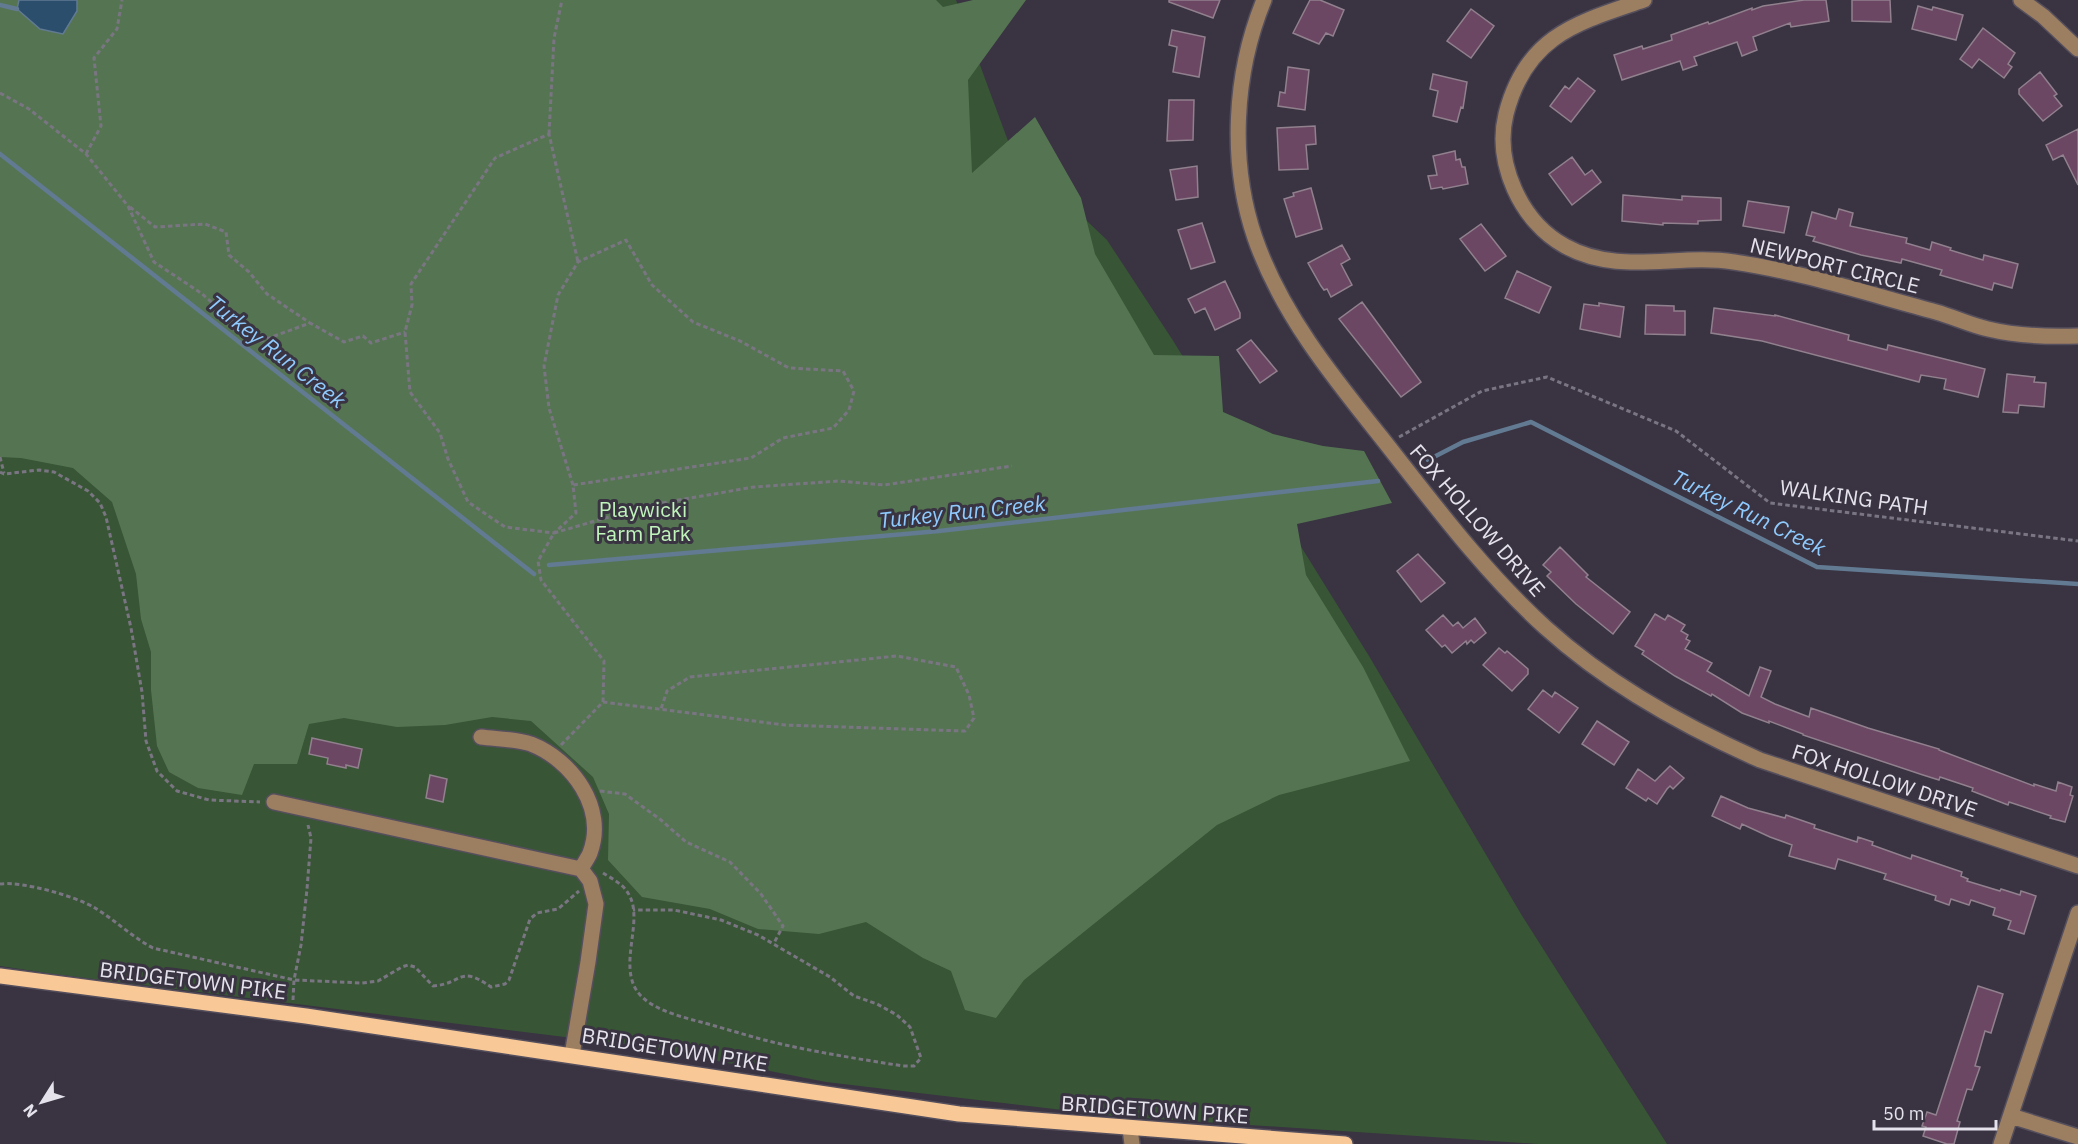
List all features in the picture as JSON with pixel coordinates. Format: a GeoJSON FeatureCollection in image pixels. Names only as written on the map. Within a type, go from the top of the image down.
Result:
{"type":"FeatureCollection","features":[{"type":"Feature","properties":{"kind":"main road","name":"BRIDGETOWN PIKE"},"geometry":{"type":"LineString","coordinates":[[0,976],[292,1014],[959,1114],[1131,1136],[1345,1144]]}},
{"type":"Feature","properties":{"kind":"street","name":"FOX HOLLOW DRIVE"},"geometry":{"type":"LineString","coordinates":[[1263,0],[1250,38],[1239,97],[1239,164],[1254,236],[1283,303],[1297,326],[1387,444],[1484,565],[1526,608],[1576,652],[1651,705],[1719,742],[1760,760],[2078,866]]}},
{"type":"Feature","properties":{"kind":"street","name":"NEWPORT CIRCLE"},"geometry":{"type":"LineString","coordinates":[[1644,0],[1587,19],[1569,28],[1543,47],[1518,80],[1505,119],[1506,159],[1519,199],[1540,228],[1564,246],[1605,261],[1647,263],[1690,260],[1731,261],[1771,268],[1987,328],[2034,336],[2078,336]]}},
{"type":"Feature","properties":{"kind":"street"},"geometry":{"type":"LineString","coordinates":[[2021,0],[2043,16],[2078,49]]}},
{"type":"Feature","properties":{"kind":"street"},"geometry":{"type":"LineString","coordinates":[[481,736],[531,744],[551,755],[572,771],[583,788],[592,812],[594,828],[590,854],[581,869]]}},
{"type":"Feature","properties":{"kind":"street"},"geometry":{"type":"LineString","coordinates":[[274,802],[581,869],[590,881],[596,904],[572,1055]]}},
{"type":"Feature","properties":{"kind":"street"},"geometry":{"type":"LineString","coordinates":[[2001,1144],[2078,913]]}},
{"type":"Feature","properties":{"kind":"street"},"geometry":{"type":"LineString","coordinates":[[2011,1116],[2078,1137]]}},
{"type":"Feature","properties":{"kind":"path"},"geometry":{"type":"LineString","coordinates":[[86,154],[101,126],[94,58],[117,29],[122,0]]}},
{"type":"Feature","properties":{"kind":"path"},"geometry":{"type":"LineString","coordinates":[[562,0],[554,38],[549,134],[578,262]]}},
{"type":"Feature","properties":{"kind":"path"},"geometry":{"type":"LineString","coordinates":[[0,93],[29,110],[86,154],[128,206],[155,227],[205,224],[226,232],[229,255],[249,272],[267,294],[310,323],[344,342],[363,336],[371,343],[405,332]]}},
{"type":"Feature","properties":{"kind":"path"},"geometry":{"type":"LineString","coordinates":[[549,134],[495,158],[411,284],[412,304],[405,332],[410,392],[440,433],[448,459],[468,502],[505,528],[554,533],[650,504],[754,487],[839,481],[884,485],[1011,466]]}},
{"type":"Feature","properties":{"kind":"path"},"geometry":{"type":"LineString","coordinates":[[128,206],[154,262],[201,293],[258,342],[310,323]]}},
{"type":"Feature","properties":{"kind":"path"},"geometry":{"type":"LineString","coordinates":[[551,755],[603,702],[604,660],[541,580],[538,561],[554,533],[576,513],[573,484],[549,408],[544,366],[558,295],[578,262],[626,240],[652,285],[693,322],[740,341],[789,368],[843,371],[854,391],[849,410],[833,428],[783,438],[750,458],[573,484]]}},
{"type":"Feature","properties":{"kind":"path","name":"WALKING PATH"},"geometry":{"type":"LineString","coordinates":[[1387,444],[1482,391],[1547,377],[1676,431],[1770,503],[2078,541]]}},
{"type":"Feature","properties":{"kind":"path"},"geometry":{"type":"LineString","coordinates":[[0,457],[2,473],[39,470],[54,472],[88,492],[100,503],[106,517],[131,628],[142,692],[146,741],[157,771],[177,791],[209,800],[274,802]]}},
{"type":"Feature","properties":{"kind":"path"},"geometry":{"type":"LineString","coordinates":[[603,702],[661,710],[785,725],[965,731],[974,718],[969,695],[956,667],[897,656],[690,677],[667,691],[661,710]]}},
{"type":"Feature","properties":{"kind":"path"},"geometry":{"type":"LineString","coordinates":[[583,788],[625,794],[661,820],[686,843],[730,862],[761,894],[783,926],[773,944]]}},
{"type":"Feature","properties":{"kind":"path"},"geometry":{"type":"LineString","coordinates":[[292,1014],[310,848],[306,809]]}},
{"type":"Feature","properties":{"kind":"path"},"geometry":{"type":"LineString","coordinates":[[0,884],[12,882],[72,898],[95,908],[135,939],[153,948],[294,980],[362,983],[378,981],[408,965],[415,968],[433,986],[444,985],[458,977],[468,975],[478,978],[491,987],[506,984],[509,980],[530,919],[537,913],[558,909],[602,873],[613,879],[628,893],[633,910],[630,969],[632,981],[638,992],[668,1012],[789,1046],[903,1066],[914,1066],[921,1058],[910,1027],[897,1015],[877,1004],[854,996],[830,977],[758,935],[721,920],[674,910],[633,910]]}},
{"type":"Feature","properties":{"kind":"green space","name":"Playwicki Farm Park"},"geometry":{"type":"Polygon","coordinates":[[[0,0],[956,0],[1011,149],[1107,240],[1172,339],[1369,656],[1521,914],[1667,1144],[1538,1144],[1113,1116],[826,1082],[645,1047],[0,966],[0,0]]]}},
{"type":"Feature","properties":{"kind":"green space","name":"Playwicki Farm Park"},"geometry":{"type":"Polygon","coordinates":[[[0,0],[936,0],[943,7],[973,0],[1026,0],[968,80],[972,173],[1035,117],[1081,198],[1095,254],[1154,355],[1219,356],[1223,412],[1273,434],[1323,446],[1364,451],[1392,503],[1297,524],[1306,575],[1363,667],[1410,761],[1279,795],[1217,825],[1024,980],[996,1018],[965,1010],[951,971],[923,958],[866,922],[819,934],[758,929],[710,909],[642,897],[608,860],[609,814],[593,777],[531,721],[492,717],[445,725],[397,727],[344,718],[309,724],[297,764],[254,764],[242,795],[198,788],[169,772],[157,746],[151,690],[151,652],[141,619],[136,574],[112,502],[73,468],[21,458],[0,457],[0,0]]]}},
{"type":"Feature","properties":{"kind":"water"},"geometry":{"type":"Polygon","coordinates":[[[19,0],[77,0],[77,11],[63,34],[40,29],[17,9],[19,0]]]}},
{"type":"Feature","properties":{"kind":"building"},"geometry":{"type":"Polygon","coordinates":[[[1169,0],[1220,0],[1213,18],[1169,2],[1169,0]]]}},
{"type":"Feature","properties":{"kind":"building"},"geometry":{"type":"Polygon","coordinates":[[[1310,0],[1320,0],[1344,10],[1333,36],[1326,33],[1319,44],[1293,33],[1310,0]]]}},
{"type":"Feature","properties":{"kind":"building"},"geometry":{"type":"Polygon","coordinates":[[[1804,0],[1826,0],[1829,21],[1791,27],[1790,23],[1753,37],[1757,50],[1742,56],[1737,42],[1694,57],[1697,65],[1683,70],[1680,61],[1622,80],[1614,55],[1672,40],[1671,35],[1752,8],[1752,10],[1763,6],[1804,0]]]}},
{"type":"Feature","properties":{"kind":"building"},"geometry":{"type":"Polygon","coordinates":[[[1852,0],[1890,0],[1891,22],[1852,21],[1852,0]]]}},
{"type":"Feature","properties":{"kind":"building"},"geometry":{"type":"Polygon","coordinates":[[[1918,6],[1932,10],[1933,7],[1963,15],[1956,40],[1912,29],[1918,6]]]}},
{"type":"Feature","properties":{"kind":"building"},"geometry":{"type":"Polygon","coordinates":[[[1471,9],[1494,26],[1471,58],[1447,41],[1471,9]]]}},
{"type":"Feature","properties":{"kind":"building"},"geometry":{"type":"Polygon","coordinates":[[[1983,28],[2015,53],[2008,64],[2012,67],[2004,78],[1979,59],[1972,68],[1960,59],[1983,28]]]}},
{"type":"Feature","properties":{"kind":"building"},"geometry":{"type":"Polygon","coordinates":[[[1172,30],[1205,37],[1199,77],[1173,72],[1177,47],[1169,45],[1172,30]]]}},
{"type":"Feature","properties":{"kind":"building"},"geometry":{"type":"Polygon","coordinates":[[[1288,67],[1309,70],[1305,110],[1278,106],[1280,92],[1285,93],[1288,67]]]}},
{"type":"Feature","properties":{"kind":"building"},"geometry":{"type":"Polygon","coordinates":[[[2040,72],[2057,94],[2054,96],[2062,106],[2043,121],[2019,94],[2019,89],[2040,72]]]}},
{"type":"Feature","properties":{"kind":"building"},"geometry":{"type":"Polygon","coordinates":[[[1433,74],[1467,82],[1463,108],[1461,107],[1457,122],[1433,116],[1438,91],[1430,89],[1433,74]]]}},
{"type":"Feature","properties":{"kind":"building"},"geometry":{"type":"Polygon","coordinates":[[[1578,78],[1595,91],[1571,122],[1550,106],[1565,86],[1569,89],[1578,78]]]}},
{"type":"Feature","properties":{"kind":"building"},"geometry":{"type":"Polygon","coordinates":[[[1169,100],[1194,100],[1193,140],[1167,141],[1169,100]]]}},
{"type":"Feature","properties":{"kind":"building"},"geometry":{"type":"Polygon","coordinates":[[[1315,126],[1316,144],[1306,145],[1308,169],[1279,170],[1277,128],[1315,126]]]}},
{"type":"Feature","properties":{"kind":"building"},"geometry":{"type":"Polygon","coordinates":[[[2078,129],[2078,185],[2063,155],[2053,160],[2046,145],[2078,129]]]}},
{"type":"Feature","properties":{"kind":"building"},"geometry":{"type":"Polygon","coordinates":[[[1455,151],[1456,160],[1460,159],[1462,167],[1465,167],[1468,184],[1431,189],[1428,176],[1437,175],[1433,156],[1455,151]]]}},
{"type":"Feature","properties":{"kind":"building"},"geometry":{"type":"Polygon","coordinates":[[[1572,157],[1585,175],[1592,170],[1601,182],[1572,205],[1549,174],[1572,157]]]}},
{"type":"Feature","properties":{"kind":"building"},"geometry":{"type":"Polygon","coordinates":[[[1197,166],[1198,197],[1176,200],[1170,170],[1197,166]]]}},
{"type":"Feature","properties":{"kind":"building"},"geometry":{"type":"Polygon","coordinates":[[[1311,188],[1322,229],[1296,237],[1284,199],[1294,196],[1293,193],[1311,188]]]}},
{"type":"Feature","properties":{"kind":"building"},"geometry":{"type":"Polygon","coordinates":[[[1623,195],[1682,200],[1682,196],[1721,198],[1721,220],[1698,221],[1698,224],[1663,223],[1663,225],[1622,221],[1623,195]]]}},
{"type":"Feature","properties":{"kind":"building"},"geometry":{"type":"Polygon","coordinates":[[[1748,201],[1789,207],[1784,233],[1743,226],[1748,201]]]}},
{"type":"Feature","properties":{"kind":"building"},"geometry":{"type":"Polygon","coordinates":[[[1839,209],[1853,213],[1850,226],[1907,238],[1906,243],[1930,250],[1932,242],[1983,260],[1984,255],[2018,264],[2012,288],[1994,283],[1992,290],[1940,275],[1942,270],[1902,259],[1901,263],[1861,255],[1813,241],[1815,237],[1806,235],[1812,212],[1836,219],[1839,209]]]}},
{"type":"Feature","properties":{"kind":"building"},"geometry":{"type":"Polygon","coordinates":[[[1202,223],[1215,262],[1191,269],[1178,230],[1202,223]]]}},
{"type":"Feature","properties":{"kind":"building"},"geometry":{"type":"Polygon","coordinates":[[[1481,224],[1506,256],[1485,271],[1460,239],[1481,224]]]}},
{"type":"Feature","properties":{"kind":"building"},"geometry":{"type":"Polygon","coordinates":[[[1342,245],[1350,259],[1341,264],[1352,285],[1331,297],[1327,289],[1324,290],[1321,286],[1308,263],[1342,245]]]}},
{"type":"Feature","properties":{"kind":"building"},"geometry":{"type":"Polygon","coordinates":[[[1517,271],[1551,287],[1539,313],[1505,298],[1517,271]]]}},
{"type":"Feature","properties":{"kind":"building"},"geometry":{"type":"Polygon","coordinates":[[[1225,281],[1240,313],[1240,318],[1215,330],[1205,308],[1195,313],[1188,299],[1225,281]]]}},
{"type":"Feature","properties":{"kind":"building"},"geometry":{"type":"Polygon","coordinates":[[[1362,302],[1421,382],[1401,397],[1339,319],[1362,302]]]}},
{"type":"Feature","properties":{"kind":"building"},"geometry":{"type":"Polygon","coordinates":[[[1599,303],[1624,307],[1620,337],[1580,329],[1584,304],[1599,306],[1599,303]]]}},
{"type":"Feature","properties":{"kind":"building"},"geometry":{"type":"Polygon","coordinates":[[[1646,305],[1674,306],[1674,311],[1685,311],[1685,335],[1645,334],[1646,305]]]}},
{"type":"Feature","properties":{"kind":"building"},"geometry":{"type":"Polygon","coordinates":[[[1714,308],[1775,315],[1849,335],[1848,340],[1887,350],[1888,345],[1985,369],[1978,397],[1944,389],[1946,379],[1921,375],[1919,382],[1762,341],[1711,333],[1714,308]]]}},
{"type":"Feature","properties":{"kind":"building"},"geometry":{"type":"Polygon","coordinates":[[[1251,340],[1277,371],[1260,383],[1237,350],[1251,340]]]}},
{"type":"Feature","properties":{"kind":"building"},"geometry":{"type":"Polygon","coordinates":[[[2007,374],[2035,377],[2034,382],[2046,383],[2044,407],[2019,405],[2018,413],[2003,412],[2007,374]]]}},
{"type":"Feature","properties":{"kind":"building"},"geometry":{"type":"Polygon","coordinates":[[[1560,547],[1588,575],[1586,577],[1630,612],[1613,634],[1576,604],[1547,576],[1551,572],[1543,565],[1560,547]]]}},
{"type":"Feature","properties":{"kind":"building"},"geometry":{"type":"Polygon","coordinates":[[[1418,554],[1445,583],[1421,602],[1397,571],[1418,554]]]}},
{"type":"Feature","properties":{"kind":"building"},"geometry":{"type":"Polygon","coordinates":[[[1655,614],[1665,620],[1668,615],[1685,625],[1681,631],[1688,635],[1686,639],[1690,641],[1685,649],[1712,663],[1707,671],[1749,696],[1760,667],[1771,671],[1761,697],[1775,704],[1809,717],[1811,708],[1939,749],[2034,786],[2034,784],[2056,791],[2058,782],[2072,787],[2070,795],[2073,796],[2065,822],[2009,802],[2008,805],[1972,791],[1973,788],[1940,777],[1939,780],[1923,775],[1742,713],[1712,694],[1711,696],[1675,676],[1642,654],[1644,651],[1635,646],[1655,614]]]}},
{"type":"Feature","properties":{"kind":"building"},"geometry":{"type":"Polygon","coordinates":[[[1443,615],[1453,626],[1458,622],[1463,628],[1475,618],[1486,633],[1474,643],[1471,640],[1467,644],[1466,641],[1452,653],[1445,645],[1442,647],[1426,630],[1443,615]]]}},
{"type":"Feature","properties":{"kind":"building"},"geometry":{"type":"Polygon","coordinates":[[[1499,648],[1505,653],[1507,651],[1528,669],[1528,674],[1512,691],[1483,665],[1499,648]]]}},
{"type":"Feature","properties":{"kind":"building"},"geometry":{"type":"Polygon","coordinates":[[[1543,690],[1552,697],[1555,692],[1578,708],[1559,733],[1528,709],[1543,690]]]}},
{"type":"Feature","properties":{"kind":"building"},"geometry":{"type":"Polygon","coordinates":[[[1597,721],[1629,742],[1614,765],[1582,744],[1597,721]]]}},
{"type":"Feature","properties":{"kind":"building"},"geometry":{"type":"Polygon","coordinates":[[[312,738],[362,749],[358,768],[327,764],[328,758],[309,754],[312,738]]]}},
{"type":"Feature","properties":{"kind":"building"},"geometry":{"type":"Polygon","coordinates":[[[1670,766],[1684,778],[1673,789],[1670,786],[1657,804],[1648,798],[1646,801],[1626,788],[1638,769],[1655,781],[1670,766]]]}},
{"type":"Feature","properties":{"kind":"building"},"geometry":{"type":"Polygon","coordinates":[[[430,775],[447,779],[443,802],[426,798],[430,775]]]}},
{"type":"Feature","properties":{"kind":"building"},"geometry":{"type":"Polygon","coordinates":[[[1721,796],[1748,808],[1785,818],[1786,815],[1815,825],[1814,828],[1857,842],[1858,837],[1873,842],[1872,845],[1911,859],[1912,855],[1962,872],[1961,876],[1968,879],[1967,881],[2000,891],[2001,889],[2020,895],[2021,891],[2036,896],[2024,934],[2008,929],[2011,921],[1993,915],[1995,908],[1971,900],[1969,905],[1951,899],[1949,905],[1935,900],[1936,896],[1884,879],[1886,874],[1838,859],[1835,869],[1789,856],[1792,845],[1742,824],[1740,829],[1712,816],[1721,796]]]}},
{"type":"Feature","properties":{"kind":"building"},"geometry":{"type":"Polygon","coordinates":[[[1978,986],[2003,994],[1991,1033],[1985,1031],[1975,1066],[1980,1067],[1972,1090],[1967,1089],[1957,1121],[1960,1122],[1954,1144],[1947,1144],[1923,1136],[1926,1127],[1922,1126],[1927,1112],[1936,1115],[1978,986]]]}},
{"type":"Feature","properties":{"kind":"waterway"},"geometry":{"type":"LineString","coordinates":[[0,5],[17,9]]}},
{"type":"Feature","properties":{"kind":"waterway","name":"Turkey Run Creek"},"geometry":{"type":"LineString","coordinates":[[0,154],[534,574]]}},
{"type":"Feature","properties":{"kind":"waterway","name":"Turkey Run Creek"},"geometry":{"type":"LineString","coordinates":[[1428,460],[1463,442],[1531,422],[1817,567],[2078,584]]}},
{"type":"Feature","properties":{"kind":"waterway","name":"Turkey Run Creek"},"geometry":{"type":"LineString","coordinates":[[549,565],[939,531],[1378,481]]}}]}
